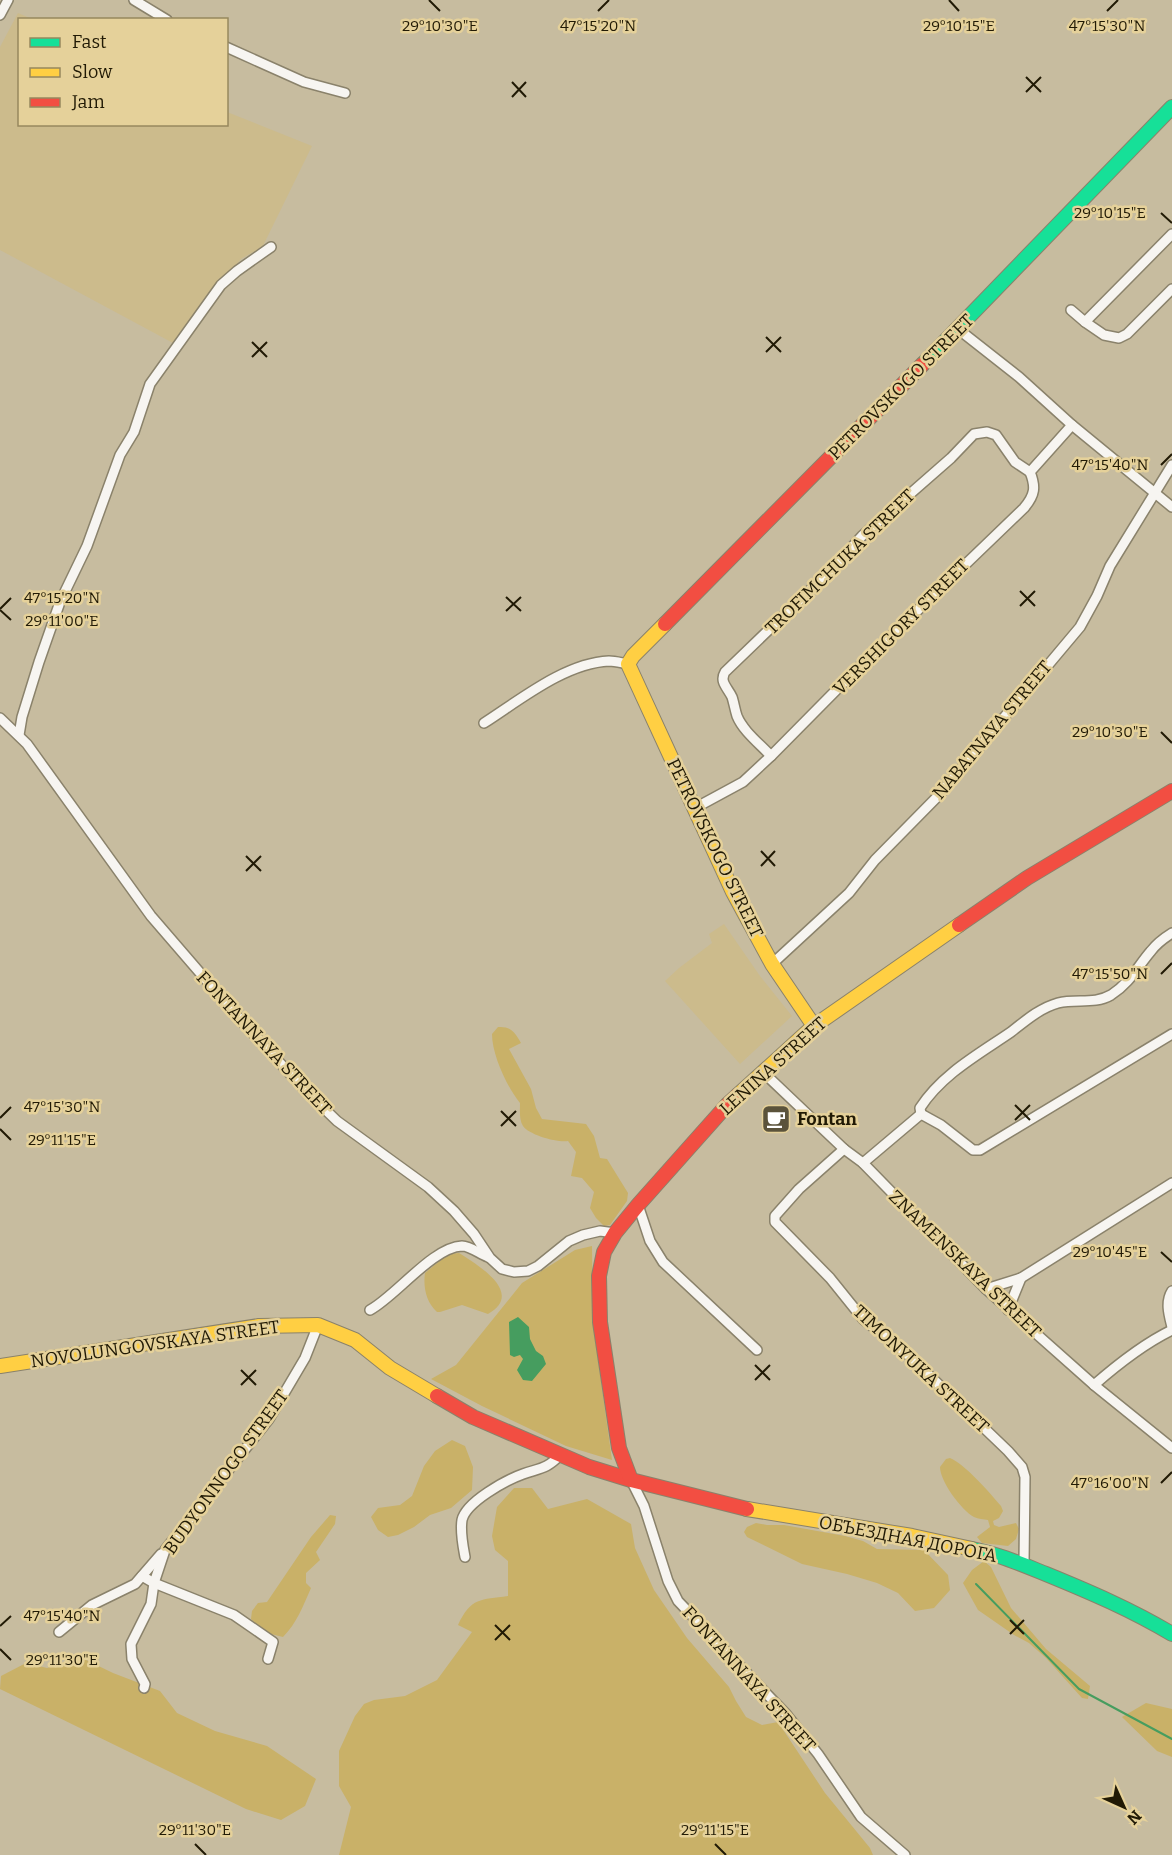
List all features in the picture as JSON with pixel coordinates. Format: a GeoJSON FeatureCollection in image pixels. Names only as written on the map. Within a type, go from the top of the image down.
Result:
{"type":"FeatureCollection","features":[{"type":"Feature","properties":{"kind":"street"},"geometry":{"type":"LineString","coordinates":[[0,15],[8,0]]}},
{"type":"Feature","properties":{"kind":"street"},"geometry":{"type":"LineString","coordinates":[[134,0],[164,18]]}},
{"type":"Feature","properties":{"kind":"street"},"geometry":{"type":"LineString","coordinates":[[228,48],[304,82],[345,93]]}},
{"type":"Feature","properties":{"kind":"street","name":"PETROVSKOGO STREET"},"geometry":{"type":"LineString","coordinates":[[814,1026],[771,964],[733,892],[628,664],[633,656],[957,329],[1172,107]]}},
{"type":"Feature","properties":{"kind":"street"},"geometry":{"type":"LineString","coordinates":[[1085,322],[1172,234]]}},
{"type":"Feature","properties":{"kind":"street"},"geometry":{"type":"LineString","coordinates":[[19,735],[22,717],[60,602],[87,546],[120,454],[134,432],[150,384],[221,285],[271,247]]}},
{"type":"Feature","properties":{"kind":"street"},"geometry":{"type":"LineString","coordinates":[[1071,310],[1104,335],[1119,339],[1127,334],[1172,289]]}},
{"type":"Feature","properties":{"kind":"street"},"geometry":{"type":"LineString","coordinates":[[957,329],[1018,377],[1072,425],[1172,507]]}},
{"type":"Feature","properties":{"kind":"street"},"geometry":{"type":"LineString","coordinates":[[1030,472],[1072,425]]}},
{"type":"Feature","properties":{"kind":"street","name":"TROFIMCHUKA STREET"},"geometry":{"type":"LineString","coordinates":[[771,756],[737,716],[731,694],[723,683],[722,677],[725,672],[862,536],[942,466],[974,434],[987,432],[996,435],[1015,462],[1030,472]]}},
{"type":"Feature","properties":{"kind":"street","name":"NABATNAYA STREET"},"geometry":{"type":"LineString","coordinates":[[771,964],[849,893],[875,860],[939,795],[1080,627],[1110,566],[1172,465]]}},
{"type":"Feature","properties":{"kind":"street","name":"VERSHIGORY STREET"},"geometry":{"type":"LineString","coordinates":[[695,808],[743,782],[1024,508],[1033,497],[1035,489],[1030,472]]}},
{"type":"Feature","properties":{"kind":"street"},"geometry":{"type":"LineString","coordinates":[[484,723],[530,693],[576,668],[610,661],[628,664]]}},
{"type":"Feature","properties":{"kind":"street","name":"FONTANNAYA STREET"},"geometry":{"type":"LineString","coordinates":[[0,718],[19,735],[46,770],[151,916],[237,1017],[303,1089],[338,1121],[428,1187],[454,1211],[490,1258],[502,1269],[522,1273],[538,1266],[568,1241],[583,1234],[600,1231],[615,1233]]}},
{"type":"Feature","properties":{"kind":"street","name":"LENINA STREET"},"geometry":{"type":"LineString","coordinates":[[632,1480],[620,1448],[600,1322],[598,1276],[604,1252],[615,1233],[727,1105],[814,1026],[1027,878],[1172,791]]}},
{"type":"Feature","properties":{"kind":"street"},"geometry":{"type":"LineString","coordinates":[[921,1114],[920,1108],[927,1097],[954,1071],[1041,1010],[1058,1002],[1098,1000],[1111,995],[1135,974],[1151,950],[1172,933]]}},
{"type":"Feature","properties":{"kind":"street"},"geometry":{"type":"LineString","coordinates":[[921,1114],[941,1125],[973,1150],[980,1150],[1172,1034]]}},
{"type":"Feature","properties":{"kind":"street","name":"ZNAMENSKAYA STREET"},"geometry":{"type":"LineString","coordinates":[[764,1073],[844,1149],[863,1163],[986,1290],[1094,1385],[1172,1448]]}},
{"type":"Feature","properties":{"kind":"street"},"geometry":{"type":"LineString","coordinates":[[863,1163],[921,1114]]}},
{"type":"Feature","properties":{"kind":"street","name":"TIMONYUKA STREET"},"geometry":{"type":"LineString","coordinates":[[844,1149],[799,1190],[775,1216],[775,1222],[830,1278],[863,1319],[906,1353],[1008,1450],[1022,1467],[1025,1477],[1024,1564]]}},
{"type":"Feature","properties":{"kind":"street"},"geometry":{"type":"LineString","coordinates":[[986,1290],[1021,1278],[1172,1183]]}},
{"type":"Feature","properties":{"kind":"street"},"geometry":{"type":"LineString","coordinates":[[638,1205],[650,1241],[663,1262],[757,1350]]}},
{"type":"Feature","properties":{"kind":"street"},"geometry":{"type":"LineString","coordinates":[[370,1310],[432,1259],[451,1248],[464,1246],[477,1239]]}},
{"type":"Feature","properties":{"kind":"street"},"geometry":{"type":"LineString","coordinates":[[464,1246],[490,1258]]}},
{"type":"Feature","properties":{"kind":"street"},"geometry":{"type":"LineString","coordinates":[[1008,1310],[1021,1278]]}},
{"type":"Feature","properties":{"kind":"street"},"geometry":{"type":"LineString","coordinates":[[1094,1385],[1121,1362],[1172,1329],[1168,1297],[1172,1292]]}},
{"type":"Feature","properties":{"kind":"street","name":"NOVOLUNGOVSKAYA STREET"},"geometry":{"type":"LineString","coordinates":[[0,1366],[259,1326],[318,1325],[355,1340],[390,1368],[473,1417],[560,1455],[632,1480]]}},
{"type":"Feature","properties":{"kind":"street","name":"BUDYONNOGO STREET"},"geometry":{"type":"LineString","coordinates":[[144,1688],[145,1684],[132,1659],[131,1644],[151,1604],[153,1583],[165,1550],[269,1419],[305,1358],[318,1325]]}},
{"type":"Feature","properties":{"kind":"street"},"geometry":{"type":"LineString","coordinates":[[465,1557],[462,1519],[471,1505],[506,1482],[523,1474],[543,1469],[560,1455]]}},
{"type":"Feature","properties":{"kind":"street","name":"FONTANNAYA STREET"},"geometry":{"type":"LineString","coordinates":[[632,1480],[644,1506],[672,1593],[786,1714],[818,1754],[861,1817],[905,1855]]}},
{"type":"Feature","properties":{"kind":"street","name":"ОБЪЕЗДНАЯ ДОРОГА"},"geometry":{"type":"LineString","coordinates":[[632,1480],[744,1509],[912,1536],[993,1553],[1105,1598],[1172,1634]]}},
{"type":"Feature","properties":{"kind":"street"},"geometry":{"type":"LineString","coordinates":[[59,1632],[92,1605],[135,1584],[165,1550]]}},
{"type":"Feature","properties":{"kind":"street"},"geometry":{"type":"LineString","coordinates":[[142,1576],[153,1583],[234,1615],[273,1642],[268,1659]]}},
{"type":"Feature","properties":{"kind":"shaded area"},"geometry":{"type":"Polygon","coordinates":[[[18,13],[30,18],[18,18],[18,126],[228,126],[228,112],[312,146],[258,256],[253,252],[241,259],[173,343],[0,250],[0,47],[18,13]]]}},
{"type":"Feature","properties":{"kind":"shaded area"},"geometry":{"type":"Polygon","coordinates":[[[724,924],[760,976],[792,1016],[740,1064],[665,981],[712,943],[709,934],[724,924]]]}},
{"type":"Feature","properties":{"kind":"shaded area"},"geometry":{"type":"Polygon","coordinates":[[[498,1027],[512,1030],[521,1043],[509,1049],[531,1089],[536,1108],[542,1119],[586,1124],[594,1136],[600,1158],[607,1159],[628,1193],[627,1201],[610,1225],[604,1226],[590,1208],[594,1192],[582,1178],[571,1176],[576,1152],[568,1141],[544,1138],[523,1126],[520,1118],[520,1103],[505,1080],[497,1061],[492,1034],[498,1027]]]}},
{"type":"Feature","properties":{"kind":"shaded area"},"geometry":{"type":"Polygon","coordinates":[[[592,1246],[593,1324],[612,1460],[566,1446],[431,1379],[456,1365],[522,1283],[575,1250],[592,1246]]]}},
{"type":"Feature","properties":{"kind":"shaded area"},"geometry":{"type":"Polygon","coordinates":[[[459,1253],[486,1272],[500,1289],[502,1297],[498,1306],[488,1314],[462,1305],[437,1312],[428,1299],[424,1284],[425,1273],[448,1254],[459,1253]]]}},
{"type":"Feature","properties":{"kind":"shaded area"},"geometry":{"type":"Polygon","coordinates":[[[518,1317],[529,1327],[530,1339],[546,1364],[532,1381],[523,1380],[517,1370],[523,1359],[520,1355],[514,1357],[510,1355],[509,1322],[518,1317]]]}},
{"type":"Feature","properties":{"kind":"shaded area"},"geometry":{"type":"Polygon","coordinates":[[[452,1440],[465,1446],[473,1467],[472,1490],[451,1508],[430,1515],[398,1535],[388,1537],[378,1530],[371,1517],[378,1508],[400,1505],[412,1496],[424,1466],[435,1451],[452,1440]]]}},
{"type":"Feature","properties":{"kind":"shaded area"},"geometry":{"type":"Polygon","coordinates":[[[950,1458],[970,1473],[1001,1506],[1003,1511],[999,1518],[993,1521],[994,1525],[999,1527],[1016,1523],[1019,1529],[1016,1539],[1008,1546],[982,1543],[977,1537],[990,1527],[988,1520],[976,1518],[969,1513],[947,1487],[940,1467],[946,1459],[950,1458]]]}},
{"type":"Feature","properties":{"kind":"shaded area"},"geometry":{"type":"Polygon","coordinates":[[[514,1488],[532,1488],[548,1509],[587,1499],[631,1524],[635,1548],[654,1590],[687,1638],[729,1687],[746,1717],[762,1725],[778,1722],[825,1793],[870,1848],[873,1855],[339,1855],[351,1807],[339,1786],[339,1751],[355,1716],[364,1704],[374,1700],[405,1696],[437,1680],[472,1632],[458,1625],[468,1609],[478,1601],[508,1596],[508,1561],[495,1550],[492,1536],[497,1507],[514,1488]]]}},
{"type":"Feature","properties":{"kind":"shaded area"},"geometry":{"type":"Polygon","coordinates":[[[330,1515],[336,1516],[335,1524],[316,1552],[320,1560],[306,1573],[306,1583],[311,1588],[296,1620],[283,1637],[263,1632],[251,1619],[252,1611],[258,1603],[267,1602],[311,1537],[330,1515]]]}},
{"type":"Feature","properties":{"kind":"shaded area"},"geometry":{"type":"Polygon","coordinates":[[[756,1523],[784,1525],[845,1536],[863,1541],[877,1549],[924,1550],[948,1575],[950,1590],[934,1608],[915,1611],[898,1593],[877,1583],[802,1564],[747,1537],[744,1532],[747,1527],[756,1523]]]}},
{"type":"Feature","properties":{"kind":"shaded area"},"geometry":{"type":"Polygon","coordinates":[[[984,1561],[991,1567],[1011,1608],[1046,1649],[1090,1686],[1088,1699],[1082,1698],[1046,1658],[1029,1643],[978,1610],[963,1583],[972,1570],[984,1561]]]}},
{"type":"Feature","properties":{"kind":"shaded area"},"geometry":{"type":"Polygon","coordinates":[[[80,1657],[113,1673],[160,1691],[177,1713],[215,1731],[267,1746],[316,1779],[305,1806],[281,1820],[246,1809],[0,1689],[1,1676],[26,1663],[47,1668],[80,1657]]]}},
{"type":"Feature","properties":{"kind":"shaded area"},"geometry":{"type":"Polygon","coordinates":[[[1146,1703],[1172,1709],[1172,1757],[1157,1751],[1122,1717],[1146,1703]]]}},
{"type":"Feature","properties":{"kind":"waterway"},"geometry":{"type":"LineString","coordinates":[[976,1584],[1079,1689],[1172,1739]]}},
{"type":"Feature","properties":{"kind":"traffic: fast"},"geometry":{"type":"LineString","coordinates":[[923,364],[1172,107]]}},
{"type":"Feature","properties":{"kind":"traffic: fast"},"geometry":{"type":"LineString","coordinates":[[972,1549],[1009,1560],[1079,1588],[1126,1609],[1172,1634]]}},
{"type":"Feature","properties":{"kind":"traffic: slow"},"geometry":{"type":"LineString","coordinates":[[665,624],[628,664],[733,892],[772,964],[814,1026]]}},
{"type":"Feature","properties":{"kind":"traffic: slow"},"geometry":{"type":"LineString","coordinates":[[738,1095],[814,1026],[959,925]]}},
{"type":"Feature","properties":{"kind":"traffic: slow"},"geometry":{"type":"LineString","coordinates":[[0,1366],[259,1326],[318,1325],[355,1340],[390,1368],[437,1396]]}},
{"type":"Feature","properties":{"kind":"traffic: slow"},"geometry":{"type":"LineString","coordinates":[[747,1509],[912,1536],[972,1549]]}},
{"type":"Feature","properties":{"kind":"traffic: jam"},"geometry":{"type":"LineString","coordinates":[[665,624],[923,364]]}},
{"type":"Feature","properties":{"kind":"traffic: jam"},"geometry":{"type":"LineString","coordinates":[[959,925],[1027,878],[1172,791]]}},
{"type":"Feature","properties":{"kind":"traffic: jam"},"geometry":{"type":"LineString","coordinates":[[631,1480],[619,1448],[600,1322],[599,1276],[604,1252],[615,1233],[638,1205],[738,1095]]}},
{"type":"Feature","properties":{"kind":"traffic: jam"},"geometry":{"type":"LineString","coordinates":[[437,1396],[473,1417],[589,1467],[747,1509]]}},
{"type":"Feature","properties":{"kind":"place","name":"Fontan"},"geometry":{"type":"Point","coordinates":[776,1119]}}]}
